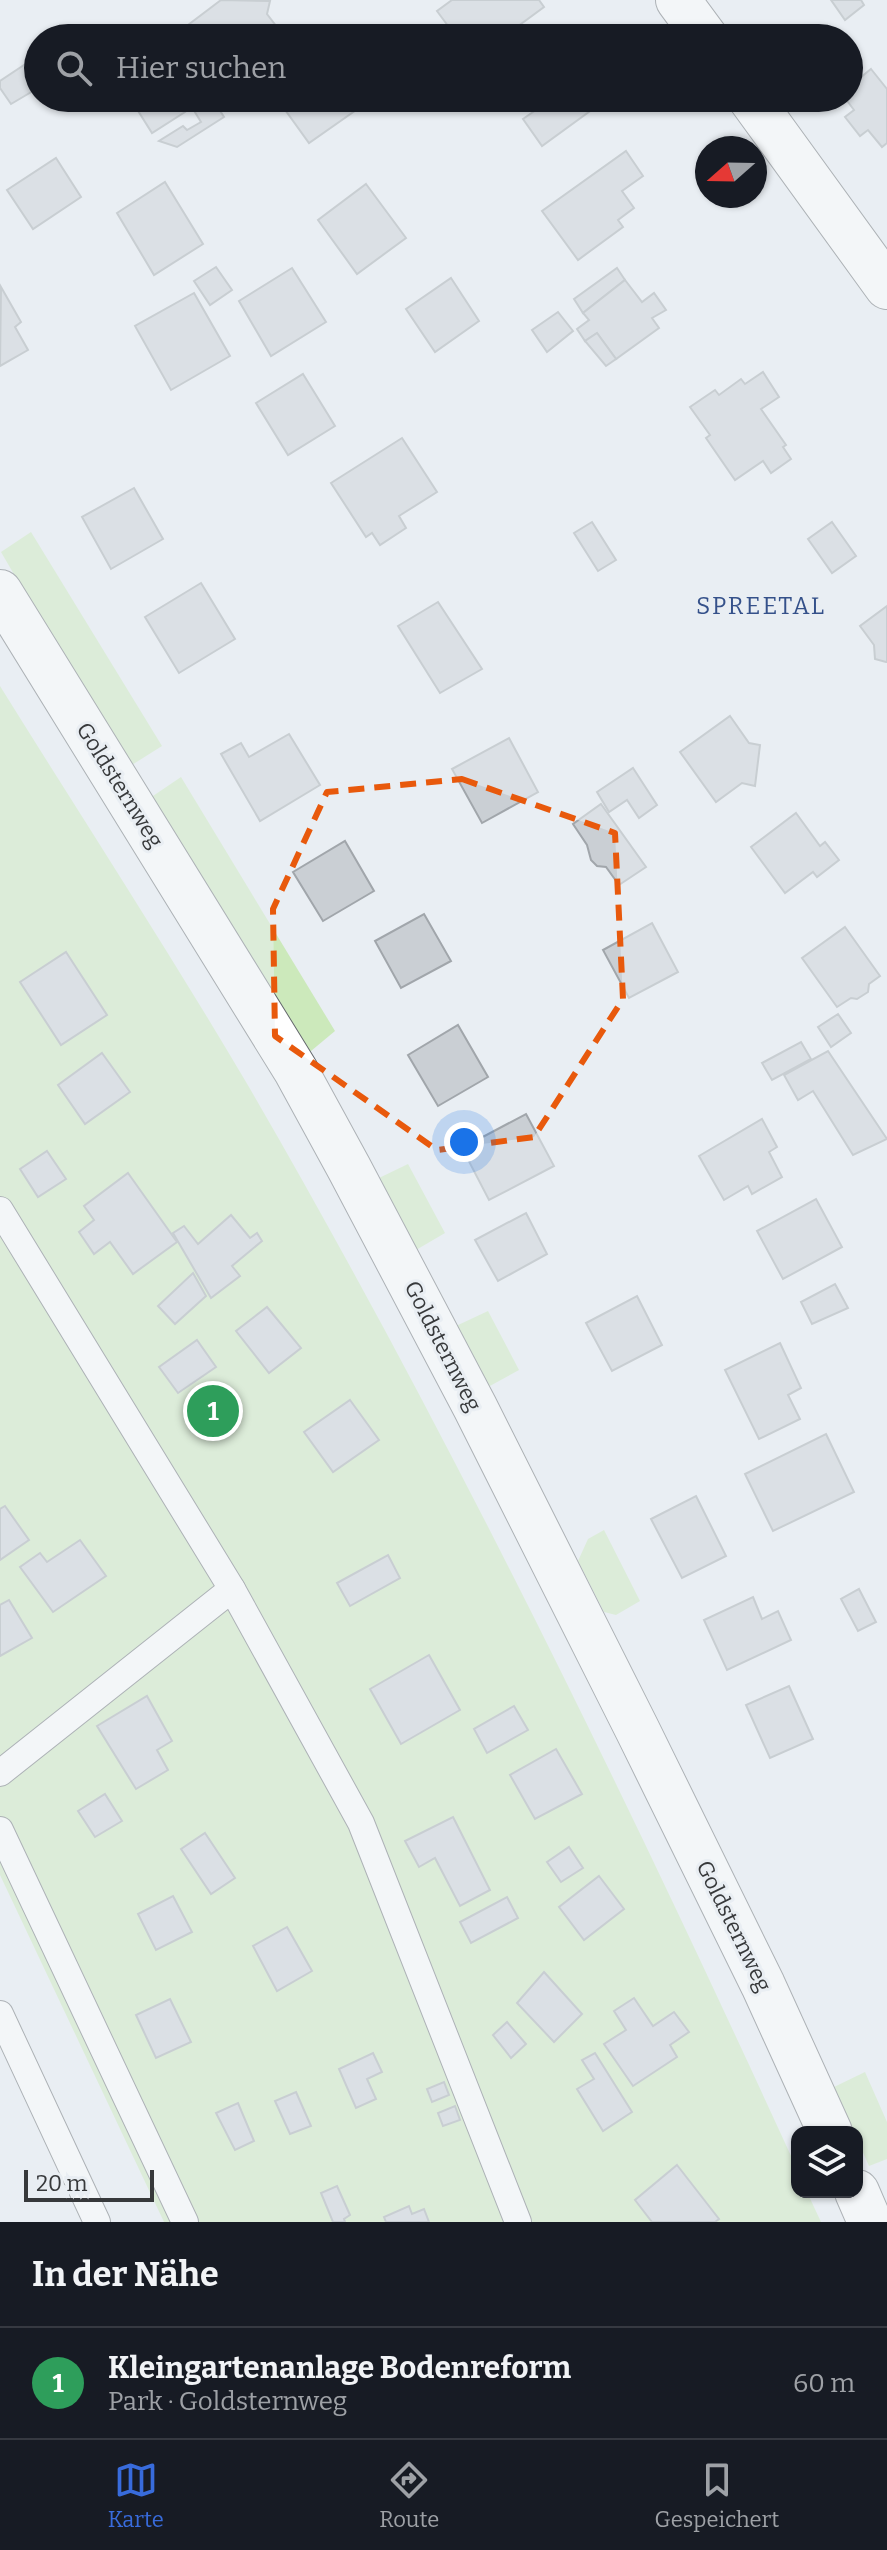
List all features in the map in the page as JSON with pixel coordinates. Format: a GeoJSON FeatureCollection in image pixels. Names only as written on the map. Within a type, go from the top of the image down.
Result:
{"type":"FeatureCollection","features":[{"type":"Feature","properties":{"kind":"street"},"geometry":{"type":"LineString","coordinates":[[678,0],[696,24]]}},
{"type":"Feature","properties":{"kind":"street"},"geometry":{"type":"LineString","coordinates":[[761,112],[879,259]]}},
{"type":"Feature","properties":{"kind":"street","name":"Goldsternweg"},"geometry":{"type":"LineString","coordinates":[[0,592],[296,1071],[356,1180],[631,1716],[763,1985],[827,2126]]}},
{"type":"Feature","properties":{"kind":"street"},"geometry":{"type":"LineString","coordinates":[[860,2198],[870,2222]]}},
{"type":"Feature","properties":{"kind":"lane"},"geometry":{"type":"LineString","coordinates":[[0,1210],[232,1589],[361,1823],[518,2222]]}},
{"type":"Feature","properties":{"kind":"lane"},"geometry":{"type":"LineString","coordinates":[[0,1773],[232,1589]]}},
{"type":"Feature","properties":{"kind":"lane"},"geometry":{"type":"LineString","coordinates":[[0,1830],[185,2222]]}},
{"type":"Feature","properties":{"kind":"lane"},"geometry":{"type":"LineString","coordinates":[[0,2014],[97,2222]]}},
{"type":"Feature","properties":{"kind":"highlighted area"},"geometry":{"type":"Polygon","coordinates":[[[462,779],[615,833],[623,999],[534,1137],[437,1150],[275,1036],[273,909],[327,792],[462,779]]]}},
{"type":"Feature","properties":{"kind":"green space"},"geometry":{"type":"Polygon","coordinates":[[[31,532],[162,746],[127,768],[1,552],[31,532]]]}},
{"type":"Feature","properties":{"kind":"green space"},"geometry":{"type":"Polygon","coordinates":[[[0,686],[246,1082],[394,1348],[602,1755],[791,2156],[791,2198],[810,2198],[821,2222],[164,2222],[0,1875],[0,686]]]}},
{"type":"Feature","properties":{"kind":"green space"},"geometry":{"type":"Polygon","coordinates":[[[181,777],[335,1031],[305,1056],[150,798],[181,777]]]}},
{"type":"Feature","properties":{"kind":"green space"},"geometry":{"type":"Polygon","coordinates":[[[408,1164],[445,1233],[416,1250],[379,1178],[408,1164]]]}},
{"type":"Feature","properties":{"kind":"green space"},"geometry":{"type":"Polygon","coordinates":[[[488,1311],[519,1370],[488,1387],[456,1326],[488,1311]]]}},
{"type":"Feature","properties":{"kind":"green space"},"geometry":{"type":"Polygon","coordinates":[[[604,1530],[640,1601],[616,1615],[604,1612],[578,1561],[588,1539],[604,1530]]]}},
{"type":"Feature","properties":{"kind":"green space"},"geometry":{"type":"Polygon","coordinates":[[[865,2072],[887,2122],[887,2159],[869,2166],[863,2152],[863,2126],[851,2126],[834,2087],[865,2072]]]}},
{"type":"Feature","properties":{"kind":"building"},"geometry":{"type":"Polygon","coordinates":[[[221,0],[270,1],[267,14],[275,24],[189,24],[221,0]]]}},
{"type":"Feature","properties":{"kind":"building"},"geometry":{"type":"Polygon","coordinates":[[[452,0],[539,0],[544,7],[521,24],[447,24],[437,11],[452,0]]]}},
{"type":"Feature","properties":{"kind":"building"},"geometry":{"type":"Polygon","coordinates":[[[831,0],[861,0],[864,5],[845,20],[831,0]]]}},
{"type":"Feature","properties":{"kind":"building"},"geometry":{"type":"Polygon","coordinates":[[[24,65],[24,96],[11,104],[0,88],[0,81],[24,65]]]}},
{"type":"Feature","properties":{"kind":"building"},"geometry":{"type":"Polygon","coordinates":[[[871,69],[887,89],[887,143],[882,147],[868,130],[860,136],[845,117],[851,112],[863,112],[863,76],[871,69]]]}},
{"type":"Feature","properties":{"kind":"building"},"geometry":{"type":"Polygon","coordinates":[[[139,112],[185,112],[152,133],[139,112]]]}},
{"type":"Feature","properties":{"kind":"building"},"geometry":{"type":"Polygon","coordinates":[[[195,112],[221,112],[224,117],[177,147],[159,141],[183,126],[187,130],[201,122],[195,112]]]}},
{"type":"Feature","properties":{"kind":"building"},"geometry":{"type":"Polygon","coordinates":[[[287,112],[353,112],[309,143],[287,112]]]}},
{"type":"Feature","properties":{"kind":"building"},"geometry":{"type":"Polygon","coordinates":[[[533,112],[589,112],[542,146],[523,119],[533,112]]]}},
{"type":"Feature","properties":{"kind":"building"},"geometry":{"type":"Polygon","coordinates":[[[626,151],[643,176],[622,191],[634,208],[618,220],[623,227],[578,260],[542,211],[626,151]]]}},
{"type":"Feature","properties":{"kind":"building"},"geometry":{"type":"Polygon","coordinates":[[[56,158],[81,197],[33,229],[7,190],[56,158]]]}},
{"type":"Feature","properties":{"kind":"building"},"geometry":{"type":"Polygon","coordinates":[[[165,182],[203,244],[154,275],[117,213],[165,182]]]}},
{"type":"Feature","properties":{"kind":"building"},"geometry":{"type":"Polygon","coordinates":[[[366,184],[406,238],[357,274],[318,220],[366,184]]]}},
{"type":"Feature","properties":{"kind":"building"},"geometry":{"type":"Polygon","coordinates":[[[216,267],[232,290],[210,305],[194,281],[216,267]]]}},
{"type":"Feature","properties":{"kind":"building"},"geometry":{"type":"Polygon","coordinates":[[[292,268],[326,322],[271,356],[239,301],[292,268]]]}},
{"type":"Feature","properties":{"kind":"building"},"geometry":{"type":"Polygon","coordinates":[[[617,268],[625,280],[583,313],[574,299],[617,268]]]}},
{"type":"Feature","properties":{"kind":"building"},"geometry":{"type":"Polygon","coordinates":[[[451,278],[479,321],[435,352],[406,309],[451,278]]]}},
{"type":"Feature","properties":{"kind":"building"},"geometry":{"type":"Polygon","coordinates":[[[625,280],[642,302],[654,293],[666,310],[652,318],[659,328],[616,359],[597,333],[585,341],[577,329],[589,320],[583,313],[625,280]]]}},
{"type":"Feature","properties":{"kind":"building"},"geometry":{"type":"Polygon","coordinates":[[[1,287],[21,322],[15,327],[28,350],[0,366],[1,287]]]}},
{"type":"Feature","properties":{"kind":"building"},"geometry":{"type":"Polygon","coordinates":[[[194,293],[230,356],[171,390],[135,326],[194,293]]]}},
{"type":"Feature","properties":{"kind":"building"},"geometry":{"type":"Polygon","coordinates":[[[558,312],[573,331],[547,352],[532,330],[558,312]]]}},
{"type":"Feature","properties":{"kind":"building"},"geometry":{"type":"Polygon","coordinates":[[[597,333],[616,359],[606,366],[585,341],[597,333]]]}},
{"type":"Feature","properties":{"kind":"building"},"geometry":{"type":"Polygon","coordinates":[[[763,372],[779,397],[761,409],[786,445],[783,447],[791,459],[771,473],[763,461],[735,480],[706,438],[710,435],[690,407],[715,390],[719,395],[741,379],[745,384],[763,372]]]}},
{"type":"Feature","properties":{"kind":"building"},"geometry":{"type":"Polygon","coordinates":[[[303,374],[335,426],[288,455],[256,403],[303,374]]]}},
{"type":"Feature","properties":{"kind":"building"},"geometry":{"type":"Polygon","coordinates":[[[402,438],[437,492],[399,516],[406,528],[380,545],[372,533],[366,537],[331,483],[402,438]]]}},
{"type":"Feature","properties":{"kind":"building"},"geometry":{"type":"Polygon","coordinates":[[[134,488],[163,539],[111,569],[82,517],[134,488]]]}},
{"type":"Feature","properties":{"kind":"building"},"geometry":{"type":"Polygon","coordinates":[[[592,522],[616,560],[598,571],[574,533],[592,522]]]}},
{"type":"Feature","properties":{"kind":"building"},"geometry":{"type":"Polygon","coordinates":[[[832,522],[856,556],[832,573],[808,539],[832,522]]]}},
{"type":"Feature","properties":{"kind":"building"},"geometry":{"type":"Polygon","coordinates":[[[201,583],[235,639],[179,673],[145,617],[201,583]]]}},
{"type":"Feature","properties":{"kind":"building"},"geometry":{"type":"Polygon","coordinates":[[[438,602],[482,669],[440,693],[398,626],[438,602]]]}},
{"type":"Feature","properties":{"kind":"building"},"geometry":{"type":"Polygon","coordinates":[[[887,606],[886,662],[875,659],[874,645],[860,626],[887,606]]]}},
{"type":"Feature","properties":{"kind":"building"},"geometry":{"type":"Polygon","coordinates":[[[730,716],[749,743],[760,745],[755,786],[742,783],[716,802],[680,752],[730,716]]]}},
{"type":"Feature","properties":{"kind":"building"},"geometry":{"type":"Polygon","coordinates":[[[289,734],[320,785],[260,821],[221,754],[241,743],[249,757],[289,734]]]}},
{"type":"Feature","properties":{"kind":"building"},"geometry":{"type":"Polygon","coordinates":[[[509,738],[538,792],[482,823],[452,769],[509,738]]]}},
{"type":"Feature","properties":{"kind":"building"},"geometry":{"type":"Polygon","coordinates":[[[633,768],[657,805],[639,818],[627,800],[609,812],[597,792],[633,768]]]}},
{"type":"Feature","properties":{"kind":"building"},"geometry":{"type":"Polygon","coordinates":[[[601,804],[646,867],[619,885],[606,867],[597,866],[591,860],[587,845],[573,824],[601,804]]]}},
{"type":"Feature","properties":{"kind":"building"},"geometry":{"type":"Polygon","coordinates":[[[796,813],[820,846],[825,842],[839,860],[817,877],[813,872],[785,893],[751,847],[796,813]]]}},
{"type":"Feature","properties":{"kind":"building"},"geometry":{"type":"Polygon","coordinates":[[[345,841],[374,891],[323,921],[293,872],[345,841]]]}},
{"type":"Feature","properties":{"kind":"building"},"geometry":{"type":"Polygon","coordinates":[[[424,914],[451,961],[401,988],[375,941],[424,914]]]}},
{"type":"Feature","properties":{"kind":"building"},"geometry":{"type":"Polygon","coordinates":[[[652,923],[678,972],[629,998],[603,950],[652,923]]]}},
{"type":"Feature","properties":{"kind":"building"},"geometry":{"type":"Polygon","coordinates":[[[845,927],[880,976],[869,984],[868,992],[837,1007],[802,958],[845,927]]]}},
{"type":"Feature","properties":{"kind":"building"},"geometry":{"type":"Polygon","coordinates":[[[66,952],[107,1015],[61,1045],[20,982],[66,952]]]}},
{"type":"Feature","properties":{"kind":"building"},"geometry":{"type":"Polygon","coordinates":[[[838,1014],[851,1033],[831,1047],[818,1027],[838,1014]]]}},
{"type":"Feature","properties":{"kind":"building"},"geometry":{"type":"Polygon","coordinates":[[[458,1025],[488,1077],[438,1106],[408,1055],[458,1025]]]}},
{"type":"Feature","properties":{"kind":"building"},"geometry":{"type":"Polygon","coordinates":[[[801,1042],[811,1059],[772,1080],[762,1063],[801,1042]]]}},
{"type":"Feature","properties":{"kind":"building"},"geometry":{"type":"Polygon","coordinates":[[[828,1051],[887,1139],[853,1155],[813,1091],[798,1100],[784,1075],[828,1051]]]}},
{"type":"Feature","properties":{"kind":"building"},"geometry":{"type":"Polygon","coordinates":[[[102,1053],[130,1092],[85,1124],[58,1085],[102,1053]]]}},
{"type":"Feature","properties":{"kind":"building"},"geometry":{"type":"Polygon","coordinates":[[[526,1114],[554,1166],[489,1200],[462,1148],[526,1114]]]}},
{"type":"Feature","properties":{"kind":"building"},"geometry":{"type":"Polygon","coordinates":[[[762,1119],[777,1147],[769,1152],[782,1177],[752,1194],[748,1186],[724,1200],[699,1156],[762,1119]]]}},
{"type":"Feature","properties":{"kind":"building"},"geometry":{"type":"Polygon","coordinates":[[[47,1151],[66,1179],[38,1197],[20,1169],[47,1151]]]}},
{"type":"Feature","properties":{"kind":"building"},"geometry":{"type":"Polygon","coordinates":[[[128,1173],[177,1242],[133,1274],[110,1242],[94,1254],[79,1232],[94,1220],[84,1206],[128,1173]]]}},
{"type":"Feature","properties":{"kind":"building"},"geometry":{"type":"Polygon","coordinates":[[[816,1199],[842,1247],[783,1279],[757,1231],[816,1199]]]}},
{"type":"Feature","properties":{"kind":"building"},"geometry":{"type":"Polygon","coordinates":[[[526,1213],[547,1254],[498,1281],[475,1240],[526,1213]]]}},
{"type":"Feature","properties":{"kind":"building"},"geometry":{"type":"Polygon","coordinates":[[[231,1215],[250,1238],[257,1233],[262,1241],[232,1266],[240,1276],[211,1298],[173,1233],[184,1226],[198,1244],[231,1215]]]}},
{"type":"Feature","properties":{"kind":"building"},"geometry":{"type":"Polygon","coordinates":[[[193,1273],[206,1296],[175,1324],[158,1306],[193,1273]]]}},
{"type":"Feature","properties":{"kind":"building"},"geometry":{"type":"Polygon","coordinates":[[[835,1284],[848,1308],[812,1324],[801,1302],[835,1284]]]}},
{"type":"Feature","properties":{"kind":"building"},"geometry":{"type":"Polygon","coordinates":[[[637,1296],[662,1345],[612,1371],[586,1323],[637,1296]]]}},
{"type":"Feature","properties":{"kind":"building"},"geometry":{"type":"Polygon","coordinates":[[[267,1307],[301,1348],[269,1373],[236,1331],[267,1307]]]}},
{"type":"Feature","properties":{"kind":"building"},"geometry":{"type":"Polygon","coordinates":[[[197,1340],[216,1367],[178,1393],[159,1367],[197,1340]]]}},
{"type":"Feature","properties":{"kind":"building"},"geometry":{"type":"Polygon","coordinates":[[[780,1343],[801,1388],[788,1395],[800,1419],[759,1439],[725,1370],[780,1343]]]}},
{"type":"Feature","properties":{"kind":"building"},"geometry":{"type":"Polygon","coordinates":[[[350,1400],[379,1440],[333,1472],[304,1432],[350,1400]]]}},
{"type":"Feature","properties":{"kind":"building"},"geometry":{"type":"Polygon","coordinates":[[[826,1434],[854,1492],[773,1531],[745,1474],[826,1434]]]}},
{"type":"Feature","properties":{"kind":"building"},"geometry":{"type":"Polygon","coordinates":[[[696,1496],[726,1556],[682,1578],[651,1519],[696,1496]]]}},
{"type":"Feature","properties":{"kind":"building"},"geometry":{"type":"Polygon","coordinates":[[[5,1506],[29,1540],[0,1560],[0,1509],[5,1506]]]}},
{"type":"Feature","properties":{"kind":"building"},"geometry":{"type":"Polygon","coordinates":[[[80,1540],[106,1576],[53,1612],[20,1567],[40,1553],[47,1562],[80,1540]]]}},
{"type":"Feature","properties":{"kind":"building"},"geometry":{"type":"Polygon","coordinates":[[[388,1555],[400,1578],[350,1606],[337,1583],[388,1555]]]}},
{"type":"Feature","properties":{"kind":"building"},"geometry":{"type":"Polygon","coordinates":[[[859,1589],[876,1622],[858,1631],[841,1599],[859,1589]]]}},
{"type":"Feature","properties":{"kind":"building"},"geometry":{"type":"Polygon","coordinates":[[[753,1597],[762,1619],[778,1611],[791,1640],[727,1670],[704,1620],[753,1597]]]}},
{"type":"Feature","properties":{"kind":"building"},"geometry":{"type":"Polygon","coordinates":[[[9,1600],[32,1638],[0,1656],[0,1605],[9,1600]]]}},
{"type":"Feature","properties":{"kind":"building"},"geometry":{"type":"Polygon","coordinates":[[[429,1655],[460,1710],[401,1744],[370,1689],[429,1655]]]}},
{"type":"Feature","properties":{"kind":"building"},"geometry":{"type":"Polygon","coordinates":[[[789,1686],[813,1739],[770,1758],[746,1705],[789,1686]]]}},
{"type":"Feature","properties":{"kind":"building"},"geometry":{"type":"Polygon","coordinates":[[[147,1696],[172,1741],[157,1750],[168,1770],[136,1789],[97,1726],[147,1696]]]}},
{"type":"Feature","properties":{"kind":"building"},"geometry":{"type":"Polygon","coordinates":[[[514,1706],[528,1730],[487,1753],[474,1729],[514,1706]]]}},
{"type":"Feature","properties":{"kind":"building"},"geometry":{"type":"Polygon","coordinates":[[[556,1749],[582,1794],[535,1819],[510,1775],[556,1749]]]}},
{"type":"Feature","properties":{"kind":"building"},"geometry":{"type":"Polygon","coordinates":[[[105,1794],[122,1821],[95,1837],[78,1811],[105,1794]]]}},
{"type":"Feature","properties":{"kind":"building"},"geometry":{"type":"Polygon","coordinates":[[[453,1817],[490,1890],[460,1906],[435,1858],[419,1867],[405,1841],[453,1817]]]}},
{"type":"Feature","properties":{"kind":"building"},"geometry":{"type":"Polygon","coordinates":[[[205,1833],[235,1878],[211,1894],[181,1849],[205,1833]]]}},
{"type":"Feature","properties":{"kind":"building"},"geometry":{"type":"Polygon","coordinates":[[[569,1847],[583,1868],[561,1882],[547,1862],[569,1847]]]}},
{"type":"Feature","properties":{"kind":"building"},"geometry":{"type":"Polygon","coordinates":[[[599,1876],[624,1909],[584,1940],[559,1907],[599,1876]]]}},
{"type":"Feature","properties":{"kind":"building"},"geometry":{"type":"Polygon","coordinates":[[[173,1896],[192,1932],[156,1950],[138,1914],[173,1896]]]}},
{"type":"Feature","properties":{"kind":"building"},"geometry":{"type":"Polygon","coordinates":[[[507,1897],[518,1918],[471,1943],[460,1922],[507,1897]]]}},
{"type":"Feature","properties":{"kind":"building"},"geometry":{"type":"Polygon","coordinates":[[[287,1927],[312,1971],[277,1991],[253,1946],[287,1927]]]}},
{"type":"Feature","properties":{"kind":"building"},"geometry":{"type":"Polygon","coordinates":[[[544,1972],[582,2014],[554,2042],[517,2003],[544,1972]]]}},
{"type":"Feature","properties":{"kind":"building"},"geometry":{"type":"Polygon","coordinates":[[[634,1998],[653,2026],[674,2012],[689,2032],[670,2045],[677,2057],[633,2086],[604,2044],[626,2030],[614,2011],[634,1998]]]}},
{"type":"Feature","properties":{"kind":"building"},"geometry":{"type":"Polygon","coordinates":[[[170,1999],[191,2042],[156,2058],[136,2015],[170,1999]]]}},
{"type":"Feature","properties":{"kind":"building"},"geometry":{"type":"Polygon","coordinates":[[[507,2022],[526,2044],[511,2058],[493,2035],[507,2022]]]}},
{"type":"Feature","properties":{"kind":"building"},"geometry":{"type":"Polygon","coordinates":[[[373,2053],[382,2072],[367,2079],[376,2099],[356,2108],[339,2069],[373,2053]]]}},
{"type":"Feature","properties":{"kind":"building"},"geometry":{"type":"Polygon","coordinates":[[[595,2053],[632,2112],[603,2131],[577,2089],[594,2079],[582,2060],[595,2053]]]}},
{"type":"Feature","properties":{"kind":"building"},"geometry":{"type":"Polygon","coordinates":[[[444,2082],[449,2095],[432,2102],[427,2089],[444,2082]]]}},
{"type":"Feature","properties":{"kind":"building"},"geometry":{"type":"Polygon","coordinates":[[[296,2092],[311,2126],[290,2134],[275,2101],[296,2092]]]}},
{"type":"Feature","properties":{"kind":"building"},"geometry":{"type":"Polygon","coordinates":[[[238,2103],[254,2141],[235,2150],[216,2113],[238,2103]]]}},
{"type":"Feature","properties":{"kind":"building"},"geometry":{"type":"Polygon","coordinates":[[[455,2106],[460,2120],[443,2126],[438,2113],[455,2106]]]}},
{"type":"Feature","properties":{"kind":"building"},"geometry":{"type":"Polygon","coordinates":[[[677,2165],[719,2219],[715,2222],[652,2222],[635,2200],[677,2165]]]}},
{"type":"Feature","properties":{"kind":"building"},"geometry":{"type":"Polygon","coordinates":[[[337,2186],[350,2215],[344,2219],[345,2222],[333,2222],[321,2193],[337,2186]]]}},
{"type":"Feature","properties":{"kind":"building"},"geometry":{"type":"Polygon","coordinates":[[[409,2206],[412,2214],[424,2209],[429,2222],[386,2222],[384,2217],[409,2206]]]}},
{"type":"Feature","properties":{"kind":"place","name":"Kleingartenanlage Bodenreform"},"geometry":{"type":"Point","coordinates":[213,1411]}},
{"type":"Feature","properties":{"kind":"district","name":"SPREETAL"},"geometry":{"type":"Point","coordinates":[761,606]}}]}
